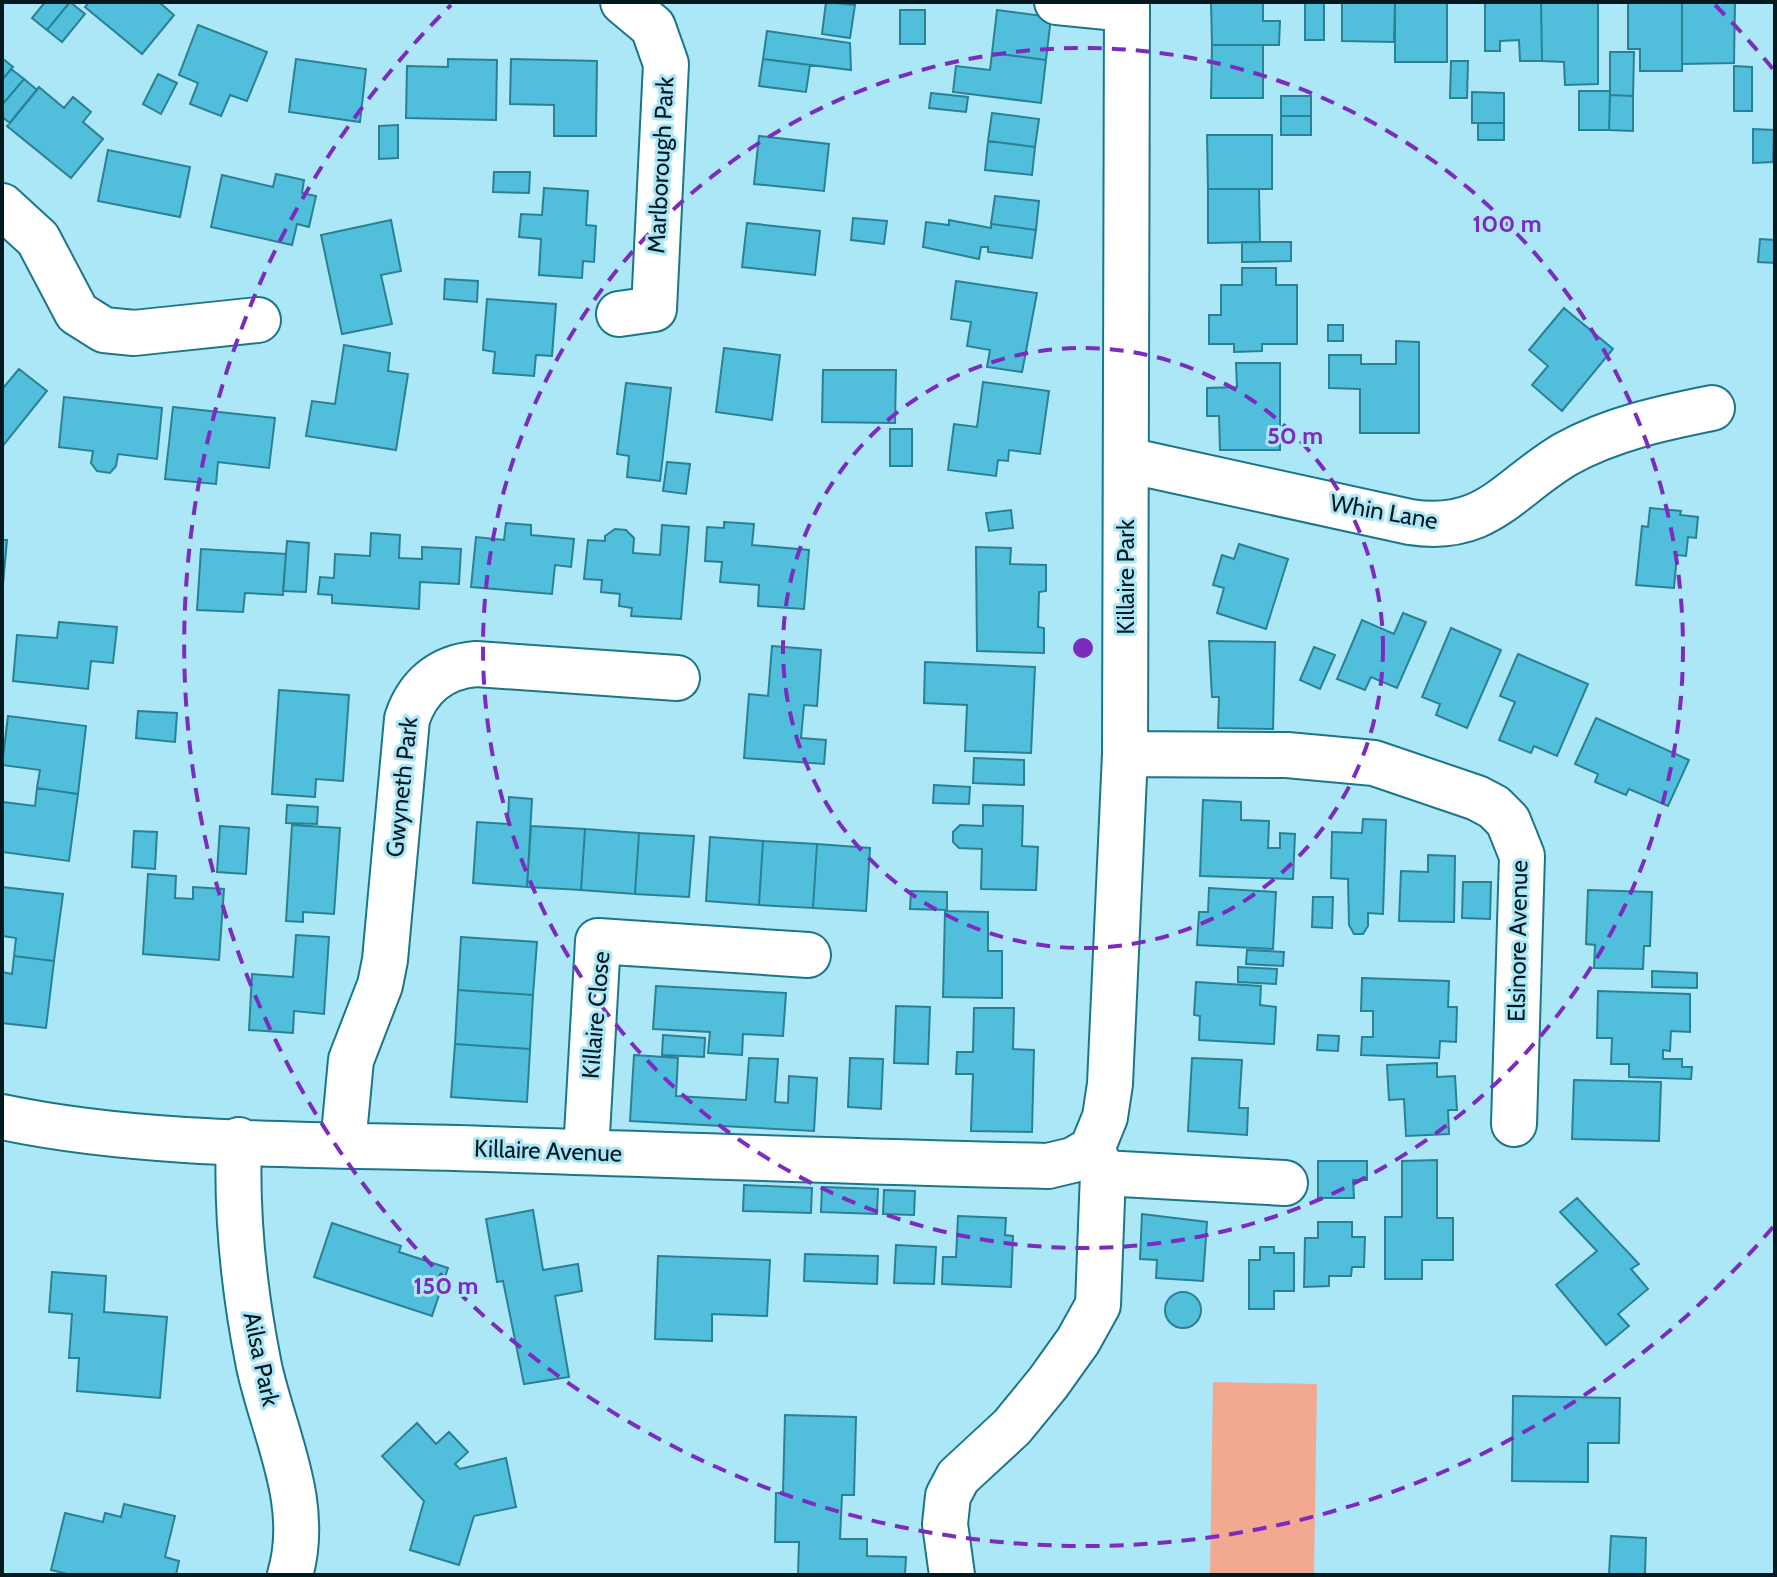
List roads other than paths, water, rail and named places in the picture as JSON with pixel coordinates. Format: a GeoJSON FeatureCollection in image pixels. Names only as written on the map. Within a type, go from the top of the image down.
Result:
{"type":"FeatureCollection","features":[{"type":"Feature","properties":{"kind":"street","name":"Marlborough Park"},"geometry":{"type":"LineString","coordinates":[[619,314],[654,309],[666,64],[653,27],[623,2]]}},
{"type":"Feature","properties":{"kind":"street"},"geometry":{"type":"LineString","coordinates":[[1057,2],[1127,6]]}},
{"type":"Feature","properties":{"kind":"street","name":"Killaire Park"},"geometry":{"type":"LineString","coordinates":[[952,1575],[945,1524],[948,1496],[958,1477],[1012,1427],[1048,1383],[1078,1341],[1098,1305],[1097,1161],[1110,1084],[1125,754],[1127,460],[1123,242],[1127,6]]}},
{"type":"Feature","properties":{"kind":"street"},"geometry":{"type":"LineString","coordinates":[[2,206],[38,239],[66,298],[90,324],[104,330],[134,333],[258,320]]}},
{"type":"Feature","properties":{"kind":"street","name":"Whin Lane"},"geometry":{"type":"LineString","coordinates":[[1127,460],[1410,522],[1448,524],[1488,512],[1565,455],[1600,438],[1660,419],[1712,408]]}},
{"type":"Feature","properties":{"kind":"street","name":"Gwyneth Park"},"geometry":{"type":"LineString","coordinates":[[343,1145],[351,1060],[380,985],[385,960],[407,719],[420,692],[444,672],[476,664],[677,678]]}},
{"type":"Feature","properties":{"kind":"street","name":"Elsinore Avenue"},"geometry":{"type":"LineString","coordinates":[[1125,754],[1332,757],[1374,763],[1477,798],[1494,807],[1512,829],[1522,856],[1514,1124]]}},
{"type":"Feature","properties":{"kind":"street","name":"Killaire Close"},"geometry":{"type":"LineString","coordinates":[[586,1152],[598,941],[808,955]]}},
{"type":"Feature","properties":{"kind":"street","name":"Killaire Avenue"},"geometry":{"type":"LineString","coordinates":[[2,1117],[74,1130],[343,1145],[1048,1166],[1073,1160],[1097,1161]]}},
{"type":"Feature","properties":{"kind":"street","name":"Ailsa Park"},"geometry":{"type":"LineString","coordinates":[[239,1140],[238,1240],[260,1367],[293,1488],[297,1516],[290,1575]]}},
{"type":"Feature","properties":{"kind":"street"},"geometry":{"type":"LineString","coordinates":[[1097,1161],[1285,1183]]}}]}
